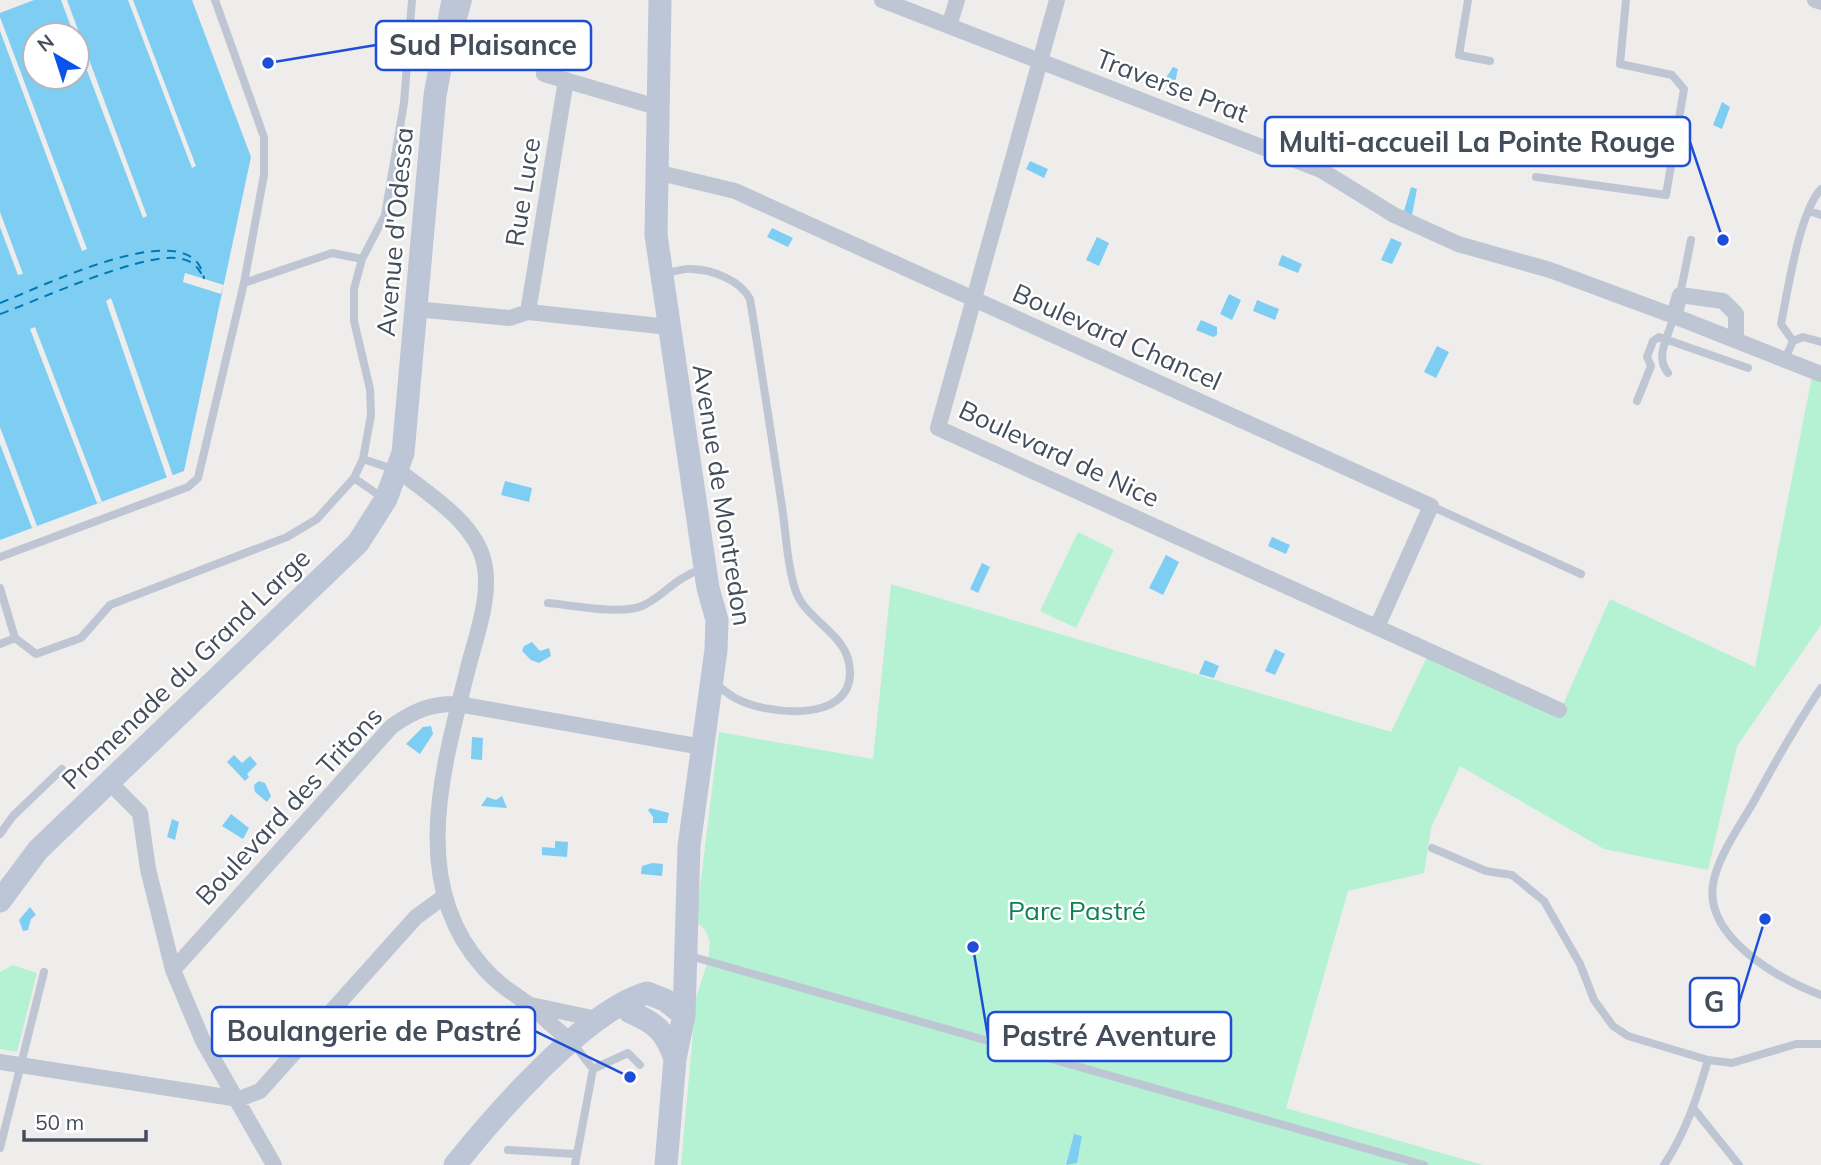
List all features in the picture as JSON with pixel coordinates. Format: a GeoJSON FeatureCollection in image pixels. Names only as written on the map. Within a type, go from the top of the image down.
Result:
{"type":"FeatureCollection","features":[{"type":"Feature","properties":{"kind":"street","name":"Avenue d'Odessa"},"geometry":{"type":"LineString","coordinates":[[398,470],[403,453],[435,95],[454,27],[453,0]]}},
{"type":"Feature","properties":{"kind":"street","name":"Avenue de Montredon"},"geometry":{"type":"LineString","coordinates":[[660,0],[656,235],[705,569],[717,620],[689,846],[684,1015],[675,1059],[666,1165]]}},
{"type":"Feature","properties":{"kind":"street","name":"Traverse Prat"},"geometry":{"type":"LineString","coordinates":[[882,0],[1321,170],[1394,215],[1458,244],[1550,270],[1821,374]]}},
{"type":"Feature","properties":{"kind":"street"},"geometry":{"type":"LineString","coordinates":[[949,26],[957,0]]}},
{"type":"Feature","properties":{"kind":"street","name":"Boulevard de Nice"},"geometry":{"type":"LineString","coordinates":[[1057,0],[939,428],[1559,710]]}},
{"type":"Feature","properties":{"kind":"street"},"geometry":{"type":"LineString","coordinates":[[1815,0],[1821,2]]}},
{"type":"Feature","properties":{"kind":"street"},"geometry":{"type":"LineString","coordinates":[[544,74],[657,107]]}},
{"type":"Feature","properties":{"kind":"street","name":"Rue Luce"},"geometry":{"type":"LineString","coordinates":[[528,312],[566,80]]}},
{"type":"Feature","properties":{"kind":"street","name":"Boulevard Chancel"},"geometry":{"type":"LineString","coordinates":[[656,172],[735,191],[1431,506]]}},
{"type":"Feature","properties":{"kind":"street"},"geometry":{"type":"LineString","coordinates":[[1674,316],[1680,295],[1723,301],[1731,306],[1736,314],[1736,340]]}},
{"type":"Feature","properties":{"kind":"street"},"geometry":{"type":"LineString","coordinates":[[415,309],[510,318],[528,312],[669,327]]}},
{"type":"Feature","properties":{"kind":"street"},"geometry":{"type":"LineString","coordinates":[[398,470],[463,523],[484,562],[485,597],[439,791],[439,864],[445,896],[462,939],[474,957],[510,994],[529,1005],[572,1042]]}},
{"type":"Feature","properties":{"kind":"street","name":"Promenade du Grand Large"},"geometry":{"type":"LineString","coordinates":[[0,901],[38,850],[358,543],[386,499],[398,470]]}},
{"type":"Feature","properties":{"kind":"street"},"geometry":{"type":"LineString","coordinates":[[1377,627],[1431,506]]}},
{"type":"Feature","properties":{"kind":"street","name":"Boulevard des Tritons"},"geometry":{"type":"LineString","coordinates":[[173,970],[392,726],[416,710],[440,704],[458,704],[702,747]]}},
{"type":"Feature","properties":{"kind":"street"},"geometry":{"type":"LineString","coordinates":[[108,782],[140,813],[148,869],[173,970],[203,1041],[239,1099],[274,1165]]}},
{"type":"Feature","properties":{"kind":"street"},"geometry":{"type":"LineString","coordinates":[[0,1062],[239,1099],[260,1091],[416,917],[445,896]]}},
{"type":"Feature","properties":{"kind":"street"},"geometry":{"type":"LineString","coordinates":[[572,1042],[599,1032],[656,995],[676,977],[684,954]]}},
{"type":"Feature","properties":{"kind":"street"},"geometry":{"type":"LineString","coordinates":[[455,1165],[520,1090],[597,1019],[636,996],[647,993],[656,995],[684,1015]]}},
{"type":"Feature","properties":{"kind":"street"},"geometry":{"type":"LineString","coordinates":[[529,1005],[597,1019]]}},
{"type":"Feature","properties":{"kind":"street"},"geometry":{"type":"LineString","coordinates":[[630,1012],[660,1027],[668,1038],[675,1059]]}},
{"type":"Feature","properties":{"kind":"lane"},"geometry":{"type":"LineString","coordinates":[[0,557],[188,487],[198,478],[244,283],[264,175],[264,137],[215,0]]}},
{"type":"Feature","properties":{"kind":"lane"},"geometry":{"type":"LineString","coordinates":[[0,588],[15,638],[36,654],[81,638],[110,605],[287,537],[317,519],[354,478],[363,459],[370,415],[370,388],[354,321],[354,300],[362,259],[385,215],[404,103],[412,0]]}},
{"type":"Feature","properties":{"kind":"lane","name":"Avenue d'Odessa"},"geometry":{"type":"LineString","coordinates":[[454,27],[468,0]]}},
{"type":"Feature","properties":{"kind":"lane"},"geometry":{"type":"LineString","coordinates":[[1468,0],[1458,55],[1490,61]]}},
{"type":"Feature","properties":{"kind":"lane"},"geometry":{"type":"LineString","coordinates":[[1536,177],[1666,195],[1684,89],[1672,75],[1620,64],[1626,0]]}},
{"type":"Feature","properties":{"kind":"lane"},"geometry":{"type":"LineString","coordinates":[[454,27],[481,29]]}},
{"type":"Feature","properties":{"kind":"lane"},"geometry":{"type":"LineString","coordinates":[[1793,341],[1781,324],[1797,250],[1814,196],[1821,188]]}},
{"type":"Feature","properties":{"kind":"lane"},"geometry":{"type":"LineString","coordinates":[[1810,211],[1821,215]]}},
{"type":"Feature","properties":{"kind":"lane"},"geometry":{"type":"LineString","coordinates":[[1680,295],[1691,240]]}},
{"type":"Feature","properties":{"kind":"lane"},"geometry":{"type":"LineString","coordinates":[[244,283],[332,253],[362,259]]}},
{"type":"Feature","properties":{"kind":"lane"},"geometry":{"type":"LineString","coordinates":[[661,275],[691,268],[733,280],[744,288],[750,299],[795,591],[837,638],[844,650],[851,674],[844,694],[834,704],[815,711],[773,709],[737,699],[711,681]]}},
{"type":"Feature","properties":{"kind":"lane"},"geometry":{"type":"LineString","coordinates":[[1668,373],[1661,364],[1661,352],[1674,316]]}},
{"type":"Feature","properties":{"kind":"lane"},"geometry":{"type":"LineString","coordinates":[[1637,401],[1651,366],[1647,357],[1653,341],[1659,337],[1748,368]]}},
{"type":"Feature","properties":{"kind":"lane"},"geometry":{"type":"LineString","coordinates":[[1784,359],[1793,341],[1803,337],[1821,342]]}},
{"type":"Feature","properties":{"kind":"lane"},"geometry":{"type":"LineString","coordinates":[[363,459],[398,470]]}},
{"type":"Feature","properties":{"kind":"lane"},"geometry":{"type":"LineString","coordinates":[[354,478],[386,499]]}},
{"type":"Feature","properties":{"kind":"lane"},"geometry":{"type":"LineString","coordinates":[[1431,506],[1581,574]]}},
{"type":"Feature","properties":{"kind":"lane"},"geometry":{"type":"LineString","coordinates":[[548,603],[617,609],[640,607],[682,576],[705,569]]}},
{"type":"Feature","properties":{"kind":"lane"},"geometry":{"type":"LineString","coordinates":[[0,644],[15,638]]}},
{"type":"Feature","properties":{"kind":"lane"},"geometry":{"type":"LineString","coordinates":[[1821,688],[1771,770],[1722,859],[1713,881],[1714,902],[1720,919],[1749,956],[1781,978],[1821,995]]}},
{"type":"Feature","properties":{"kind":"lane"},"geometry":{"type":"LineString","coordinates":[[0,834],[13,816],[62,769]]}},
{"type":"Feature","properties":{"kind":"lane"},"geometry":{"type":"LineString","coordinates":[[1432,848],[1486,871],[1512,875],[1544,901],[1580,964],[1594,1000],[1613,1026],[1628,1037],[1708,1060],[1732,1063],[1796,1044],[1821,1044]]}},
{"type":"Feature","properties":{"kind":"lane"},"geometry":{"type":"LineString","coordinates":[[684,954],[1424,1165]]}},
{"type":"Feature","properties":{"kind":"lane"},"geometry":{"type":"LineString","coordinates":[[0,1148],[44,972]]}},
{"type":"Feature","properties":{"kind":"lane"},"geometry":{"type":"LineString","coordinates":[[572,1042],[593,1069],[575,1165]]}},
{"type":"Feature","properties":{"kind":"lane"},"geometry":{"type":"LineString","coordinates":[[593,1069],[628,1053],[640,1065]]}},
{"type":"Feature","properties":{"kind":"lane"},"geometry":{"type":"LineString","coordinates":[[1664,1165],[1680,1141],[1694,1109],[1708,1060]]}},
{"type":"Feature","properties":{"kind":"lane"},"geometry":{"type":"LineString","coordinates":[[1694,1109],[1739,1165]]}},
{"type":"Feature","properties":{"kind":"lane"},"geometry":{"type":"LineString","coordinates":[[508,1150],[576,1154]]}},
{"type":"Feature","properties":{"kind":"green space","name":"Parc Pastré"},"geometry":{"type":"Polygon","coordinates":[[[1812,376],[1821,380],[1821,625],[1737,746],[1708,870],[1604,849],[1460,766],[1431,828],[1424,873],[1348,891],[1286,1108],[1483,1165],[681,1165],[696,998],[708,961],[710,942],[705,930],[696,921],[719,732],[873,759],[891,584],[1391,732],[1427,657],[1557,718],[1610,599],[1755,667],[1812,376]]]}},
{"type":"Feature","properties":{"kind":"green space"},"geometry":{"type":"Polygon","coordinates":[[[1078,532],[1114,550],[1076,628],[1040,611],[1078,532]]]}},
{"type":"Feature","properties":{"kind":"green space"},"geometry":{"type":"Polygon","coordinates":[[[13,965],[37,973],[17,1052],[0,1049],[0,972],[13,965]]]}},
{"type":"Feature","properties":{"kind":"water"},"geometry":{"type":"Polygon","coordinates":[[[34,0],[192,0],[251,157],[184,471],[0,540],[0,13],[34,0]]]}},
{"type":"Feature","properties":{"kind":"water"},"geometry":{"type":"Polygon","coordinates":[[[1173,67],[1178,69],[1173,91],[1164,81],[1173,67]]]}},
{"type":"Feature","properties":{"kind":"water"},"geometry":{"type":"Polygon","coordinates":[[[1722,102],[1730,107],[1722,129],[1713,125],[1722,102]]]}},
{"type":"Feature","properties":{"kind":"water"},"geometry":{"type":"Polygon","coordinates":[[[1030,161],[1048,169],[1044,178],[1026,169],[1030,161]]]}},
{"type":"Feature","properties":{"kind":"water"},"geometry":{"type":"Polygon","coordinates":[[[1411,187],[1417,189],[1412,215],[1404,211],[1411,187]]]}},
{"type":"Feature","properties":{"kind":"water"},"geometry":{"type":"Polygon","coordinates":[[[772,228],[793,238],[788,247],[767,237],[772,228]]]}},
{"type":"Feature","properties":{"kind":"water"},"geometry":{"type":"Polygon","coordinates":[[[1097,237],[1109,243],[1099,266],[1086,260],[1097,237]]]}},
{"type":"Feature","properties":{"kind":"water"},"geometry":{"type":"Polygon","coordinates":[[[1391,238],[1402,243],[1392,264],[1381,260],[1391,238]]]}},
{"type":"Feature","properties":{"kind":"water"},"geometry":{"type":"Polygon","coordinates":[[[1282,255],[1302,264],[1298,273],[1278,265],[1282,255]]]}},
{"type":"Feature","properties":{"kind":"water"},"geometry":{"type":"Polygon","coordinates":[[[1229,294],[1241,300],[1232,320],[1220,314],[1229,294]]]}},
{"type":"Feature","properties":{"kind":"water"},"geometry":{"type":"Polygon","coordinates":[[[1257,300],[1279,309],[1275,320],[1253,311],[1257,300]]]}},
{"type":"Feature","properties":{"kind":"water"},"geometry":{"type":"Polygon","coordinates":[[[1201,320],[1217,327],[1217,335],[1213,337],[1196,330],[1201,320]]]}},
{"type":"Feature","properties":{"kind":"water"},"geometry":{"type":"Polygon","coordinates":[[[1437,346],[1449,352],[1436,378],[1424,372],[1437,346]]]}},
{"type":"Feature","properties":{"kind":"water"},"geometry":{"type":"Polygon","coordinates":[[[505,481],[532,488],[529,502],[501,495],[505,481]]]}},
{"type":"Feature","properties":{"kind":"water"},"geometry":{"type":"Polygon","coordinates":[[[1272,537],[1290,545],[1286,554],[1268,546],[1272,537]]]}},
{"type":"Feature","properties":{"kind":"water"},"geometry":{"type":"Polygon","coordinates":[[[1166,555],[1179,562],[1163,595],[1149,588],[1166,555]]]}},
{"type":"Feature","properties":{"kind":"water"},"geometry":{"type":"Polygon","coordinates":[[[982,563],[990,567],[978,593],[970,589],[982,563]]]}},
{"type":"Feature","properties":{"kind":"water"},"geometry":{"type":"Polygon","coordinates":[[[532,642],[540,651],[549,648],[551,656],[539,663],[531,660],[522,651],[524,646],[532,642]]]}},
{"type":"Feature","properties":{"kind":"water"},"geometry":{"type":"Polygon","coordinates":[[[1275,649],[1285,654],[1275,675],[1265,671],[1275,649]]]}},
{"type":"Feature","properties":{"kind":"water"},"geometry":{"type":"Polygon","coordinates":[[[1205,660],[1219,666],[1214,678],[1199,674],[1205,660]]]}},
{"type":"Feature","properties":{"kind":"water"},"geometry":{"type":"Polygon","coordinates":[[[431,726],[433,734],[420,754],[406,744],[423,727],[431,726]]]}},
{"type":"Feature","properties":{"kind":"water"},"geometry":{"type":"Polygon","coordinates":[[[472,737],[483,738],[482,760],[471,759],[472,737]]]}},
{"type":"Feature","properties":{"kind":"water"},"geometry":{"type":"Polygon","coordinates":[[[234,755],[242,763],[250,756],[257,764],[247,774],[249,777],[245,781],[227,762],[234,755]]]}},
{"type":"Feature","properties":{"kind":"water"},"geometry":{"type":"Polygon","coordinates":[[[259,781],[265,783],[271,796],[267,802],[255,792],[254,785],[259,781]]]}},
{"type":"Feature","properties":{"kind":"water"},"geometry":{"type":"Polygon","coordinates":[[[502,796],[507,808],[481,806],[487,797],[496,800],[502,796]]]}},
{"type":"Feature","properties":{"kind":"water"},"geometry":{"type":"Polygon","coordinates":[[[650,808],[669,813],[667,823],[653,823],[653,817],[648,810],[650,808]]]}},
{"type":"Feature","properties":{"kind":"water"},"geometry":{"type":"Polygon","coordinates":[[[231,814],[249,828],[243,839],[222,826],[231,814]]]}},
{"type":"Feature","properties":{"kind":"water"},"geometry":{"type":"Polygon","coordinates":[[[172,819],[179,822],[175,840],[167,837],[172,819]]]}},
{"type":"Feature","properties":{"kind":"water"},"geometry":{"type":"Polygon","coordinates":[[[555,841],[568,842],[567,857],[542,855],[542,847],[555,848],[555,841]]]}},
{"type":"Feature","properties":{"kind":"water"},"geometry":{"type":"Polygon","coordinates":[[[663,864],[662,876],[641,874],[642,866],[663,864]]]}},
{"type":"Feature","properties":{"kind":"water"},"geometry":{"type":"Polygon","coordinates":[[[30,907],[36,915],[31,919],[28,930],[23,931],[19,920],[30,907]]]}},
{"type":"Feature","properties":{"kind":"water"},"geometry":{"type":"Polygon","coordinates":[[[1074,1134],[1082,1136],[1077,1163],[1066,1165],[1074,1134]]]}},
{"type":"Feature","properties":{"kind":"pier"},"geometry":{"type":"Polygon","coordinates":[[[61,0],[67,0],[75,21],[69,21],[61,0]]]}},
{"type":"Feature","properties":{"kind":"pier"},"geometry":{"type":"Polygon","coordinates":[[[128,0],[133,0],[196,166],[192,168],[128,0]]]}},
{"type":"Feature","properties":{"kind":"pier"},"geometry":{"type":"Polygon","coordinates":[[[0,17],[21,73],[21,87],[0,31],[0,17]]]}},
{"type":"Feature","properties":{"kind":"pier"},"geometry":{"type":"Polygon","coordinates":[[[91,65],[147,216],[143,218],[91,81],[91,65]]]}},
{"type":"Feature","properties":{"kind":"pier"},"geometry":{"type":"Polygon","coordinates":[[[22,91],[28,91],[87,249],[82,251],[22,91]]]}},
{"type":"Feature","properties":{"kind":"pier"},"geometry":{"type":"Polygon","coordinates":[[[0,212],[23,274],[18,275],[0,227],[0,212]]]}},
{"type":"Feature","properties":{"kind":"pier"},"geometry":{"type":"Polygon","coordinates":[[[185,273],[224,285],[221,294],[183,282],[185,273]]]}},
{"type":"Feature","properties":{"kind":"pier"},"geometry":{"type":"Polygon","coordinates":[[[111,298],[173,476],[167,478],[106,301],[111,298]]]}},
{"type":"Feature","properties":{"kind":"pier"},"geometry":{"type":"Polygon","coordinates":[[[35,327],[102,502],[97,503],[30,329],[35,327]]]}},
{"type":"Feature","properties":{"kind":"pier"},"geometry":{"type":"Polygon","coordinates":[[[0,427],[37,526],[32,528],[0,444],[0,427]]]}},
{"type":"Feature","properties":{"kind":"ferry route"},"geometry":{"type":"LineString","coordinates":[[0,303],[79,271],[146,252],[174,251],[194,259],[204,279]]}},
{"type":"Feature","properties":{"kind":"ferry route"},"geometry":{"type":"LineString","coordinates":[[0,314],[137,263],[176,258],[195,265],[202,275]]}},
{"type":"Feature","properties":{"kind":"place","name":"Sud Plaisance"},"geometry":{"type":"Point","coordinates":[268,63]}},
{"type":"Feature","properties":{"kind":"place","name":"Multi-accueil La Pointe Rouge"},"geometry":{"type":"Point","coordinates":[1723,240]}},
{"type":"Feature","properties":{"kind":"place","name":"G"},"geometry":{"type":"Point","coordinates":[1765,919]}},
{"type":"Feature","properties":{"kind":"place","name":"Pastré Aventure"},"geometry":{"type":"Point","coordinates":[973,947]}},
{"type":"Feature","properties":{"kind":"place","name":"Boulangerie de Pastré"},"geometry":{"type":"Point","coordinates":[630,1077]}}]}
